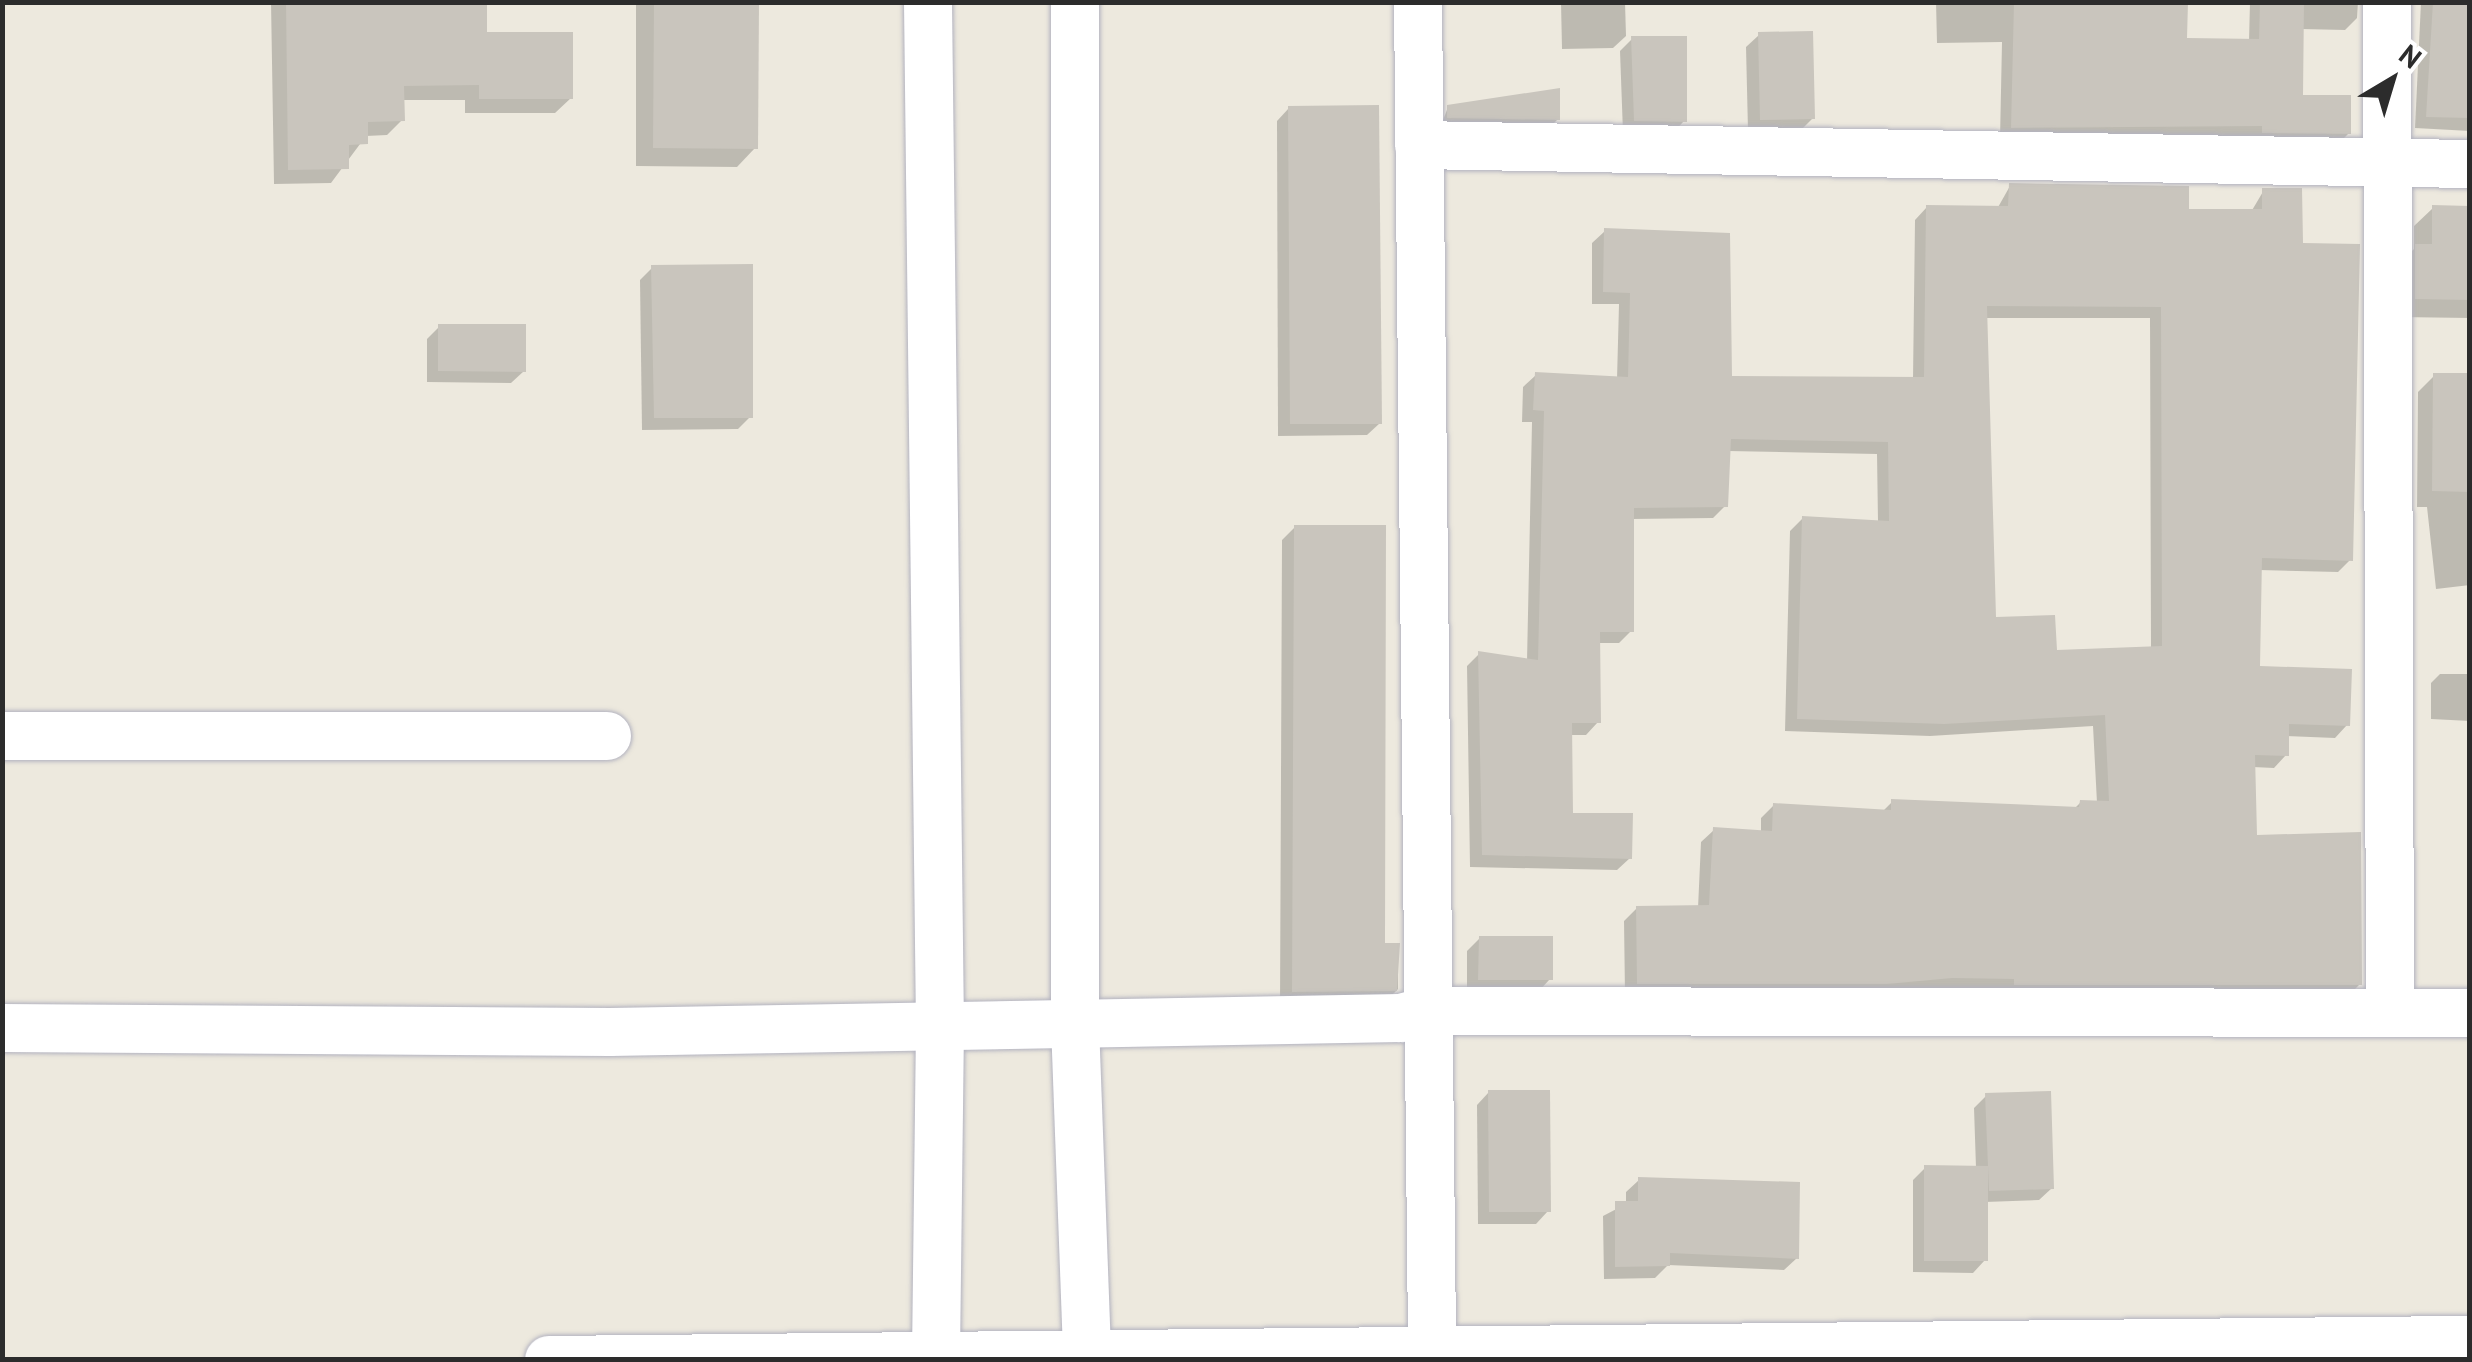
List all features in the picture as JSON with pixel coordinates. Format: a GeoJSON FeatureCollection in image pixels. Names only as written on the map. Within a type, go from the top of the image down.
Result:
{"type":"FeatureCollection","features":[{"type":"Feature","properties":{"kind":"street"},"geometry":{"type":"LineString","coordinates":[[928,2],[940,1027],[936,1354]]}},
{"type":"Feature","properties":{"kind":"street"},"geometry":{"type":"LineString","coordinates":[[1075,2],[1075,1024],[1087,1353]]}},
{"type":"Feature","properties":{"kind":"street"},"geometry":{"type":"LineString","coordinates":[[1418,2],[1432,1350]]}},
{"type":"Feature","properties":{"kind":"street"},"geometry":{"type":"LineString","coordinates":[[2387,2],[2390,1013]]}},
{"type":"Feature","properties":{"kind":"street"},"geometry":{"type":"LineString","coordinates":[[1419,145],[2470,164]]}},
{"type":"Feature","properties":{"kind":"street"},"geometry":{"type":"LineString","coordinates":[[2,736],[607,736]]}},
{"type":"Feature","properties":{"kind":"street"},"geometry":{"type":"LineString","coordinates":[[2,1028],[940,1027],[1401,1018],[1427,1011],[2470,1013]]}},
{"type":"Feature","properties":{"kind":"street"},"geometry":{"type":"LineString","coordinates":[[549,1360],[2470,1340]]}},
{"type":"Feature","properties":{"kind":"building"},"geometry":{"type":"Polygon","coordinates":[[[286,2],[487,2],[487,32],[573,32],[573,99],[479,99],[479,85],[404,86],[405,121],[368,122],[368,144],[349,145],[349,169],[288,170],[286,2]]]}},
{"type":"Feature","properties":{"kind":"building"},"geometry":{"type":"Polygon","coordinates":[[[654,2],[759,2],[758,149],[653,148],[654,2]]]}},
{"type":"Feature","properties":{"kind":"building"},"geometry":{"type":"Polygon","coordinates":[[[2014,2],[2188,2],[2187,38],[2259,39],[2260,2],[2304,2],[2303,95],[2351,95],[2351,134],[2262,133],[2262,126],[2011,128],[2014,2]]]}},
{"type":"Feature","properties":{"kind":"building"},"geometry":{"type":"Polygon","coordinates":[[[2433,2],[2470,2],[2470,118],[2426,117],[2433,2]]]}},
{"type":"Feature","properties":{"kind":"building"},"geometry":{"type":"Polygon","coordinates":[[[1813,31],[1815,119],[1760,120],[1758,32],[1813,31]]]}},
{"type":"Feature","properties":{"kind":"building"},"geometry":{"type":"Polygon","coordinates":[[[1631,36],[1687,36],[1687,122],[1634,121],[1631,36]]]}},
{"type":"Feature","properties":{"kind":"building"},"geometry":{"type":"Polygon","coordinates":[[[1560,88],[1560,120],[1447,118],[1447,105],[1560,88]]]}},
{"type":"Feature","properties":{"kind":"building"},"geometry":{"type":"Polygon","coordinates":[[[1379,105],[1382,424],[1290,424],[1288,106],[1379,105]]]}},
{"type":"Feature","properties":{"kind":"building"},"geometry":{"type":"Polygon","coordinates":[[[2009,183],[2189,186],[2189,209],[2262,209],[2262,188],[2302,188],[2303,243],[2360,244],[2353,561],[2262,558],[2260,666],[2352,669],[2350,726],[2289,724],[2289,756],[2255,755],[2257,835],[2361,832],[2362,985],[2014,985],[2014,979],[1952,978],[1887,984],[1637,984],[1636,906],[1709,905],[1713,827],[1772,831],[1773,803],[1891,810],[1891,799],[2079,807],[2080,800],[2109,801],[2105,715],[1944,724],[1797,719],[1802,516],[1889,521],[1888,442],[1731,439],[1728,507],[1634,508],[1634,632],[1600,632],[1601,723],[1572,723],[1573,813],[1633,813],[1632,859],[1482,855],[1478,651],[1538,660],[1544,411],[1533,410],[1535,372],[1628,377],[1630,293],[1603,292],[1604,228],[1730,233],[1732,376],[1924,377],[1926,205],[2008,206],[2009,183]],[[1987,306],[1996,617],[2055,615],[2057,650],[2162,646],[2161,307],[1987,306]]]}},
{"type":"Feature","properties":{"kind":"building"},"geometry":{"type":"Polygon","coordinates":[[[2432,205],[2470,206],[2470,300],[2415,299],[2415,244],[2432,244],[2432,205]]]}},
{"type":"Feature","properties":{"kind":"building"},"geometry":{"type":"Polygon","coordinates":[[[753,264],[753,418],[654,418],[651,265],[753,264]]]}},
{"type":"Feature","properties":{"kind":"building"},"geometry":{"type":"Polygon","coordinates":[[[438,324],[526,324],[526,372],[438,371],[438,324]]]}},
{"type":"Feature","properties":{"kind":"building"},"geometry":{"type":"Polygon","coordinates":[[[2433,373],[2470,373],[2470,492],[2432,491],[2433,373]]]}},
{"type":"Feature","properties":{"kind":"building"},"geometry":{"type":"Polygon","coordinates":[[[1294,525],[1386,525],[1385,943],[1400,943],[1397,991],[1292,992],[1294,525]]]}},
{"type":"Feature","properties":{"kind":"building"},"geometry":{"type":"Polygon","coordinates":[[[1479,936],[1553,936],[1553,980],[1478,980],[1479,936]]]}},
{"type":"Feature","properties":{"kind":"building"},"geometry":{"type":"Polygon","coordinates":[[[1488,1090],[1550,1090],[1551,1212],[1489,1212],[1488,1090]]]}},
{"type":"Feature","properties":{"kind":"building"},"geometry":{"type":"Polygon","coordinates":[[[2051,1091],[2054,1189],[1989,1191],[1985,1093],[2051,1091]]]}},
{"type":"Feature","properties":{"kind":"building"},"geometry":{"type":"Polygon","coordinates":[[[1924,1165],[1988,1166],[1988,1261],[1924,1261],[1924,1165]]]}},
{"type":"Feature","properties":{"kind":"building"},"geometry":{"type":"Polygon","coordinates":[[[1638,1177],[1800,1182],[1799,1259],[1670,1253],[1670,1266],[1615,1267],[1615,1201],[1638,1201],[1638,1177]]]}}]}
